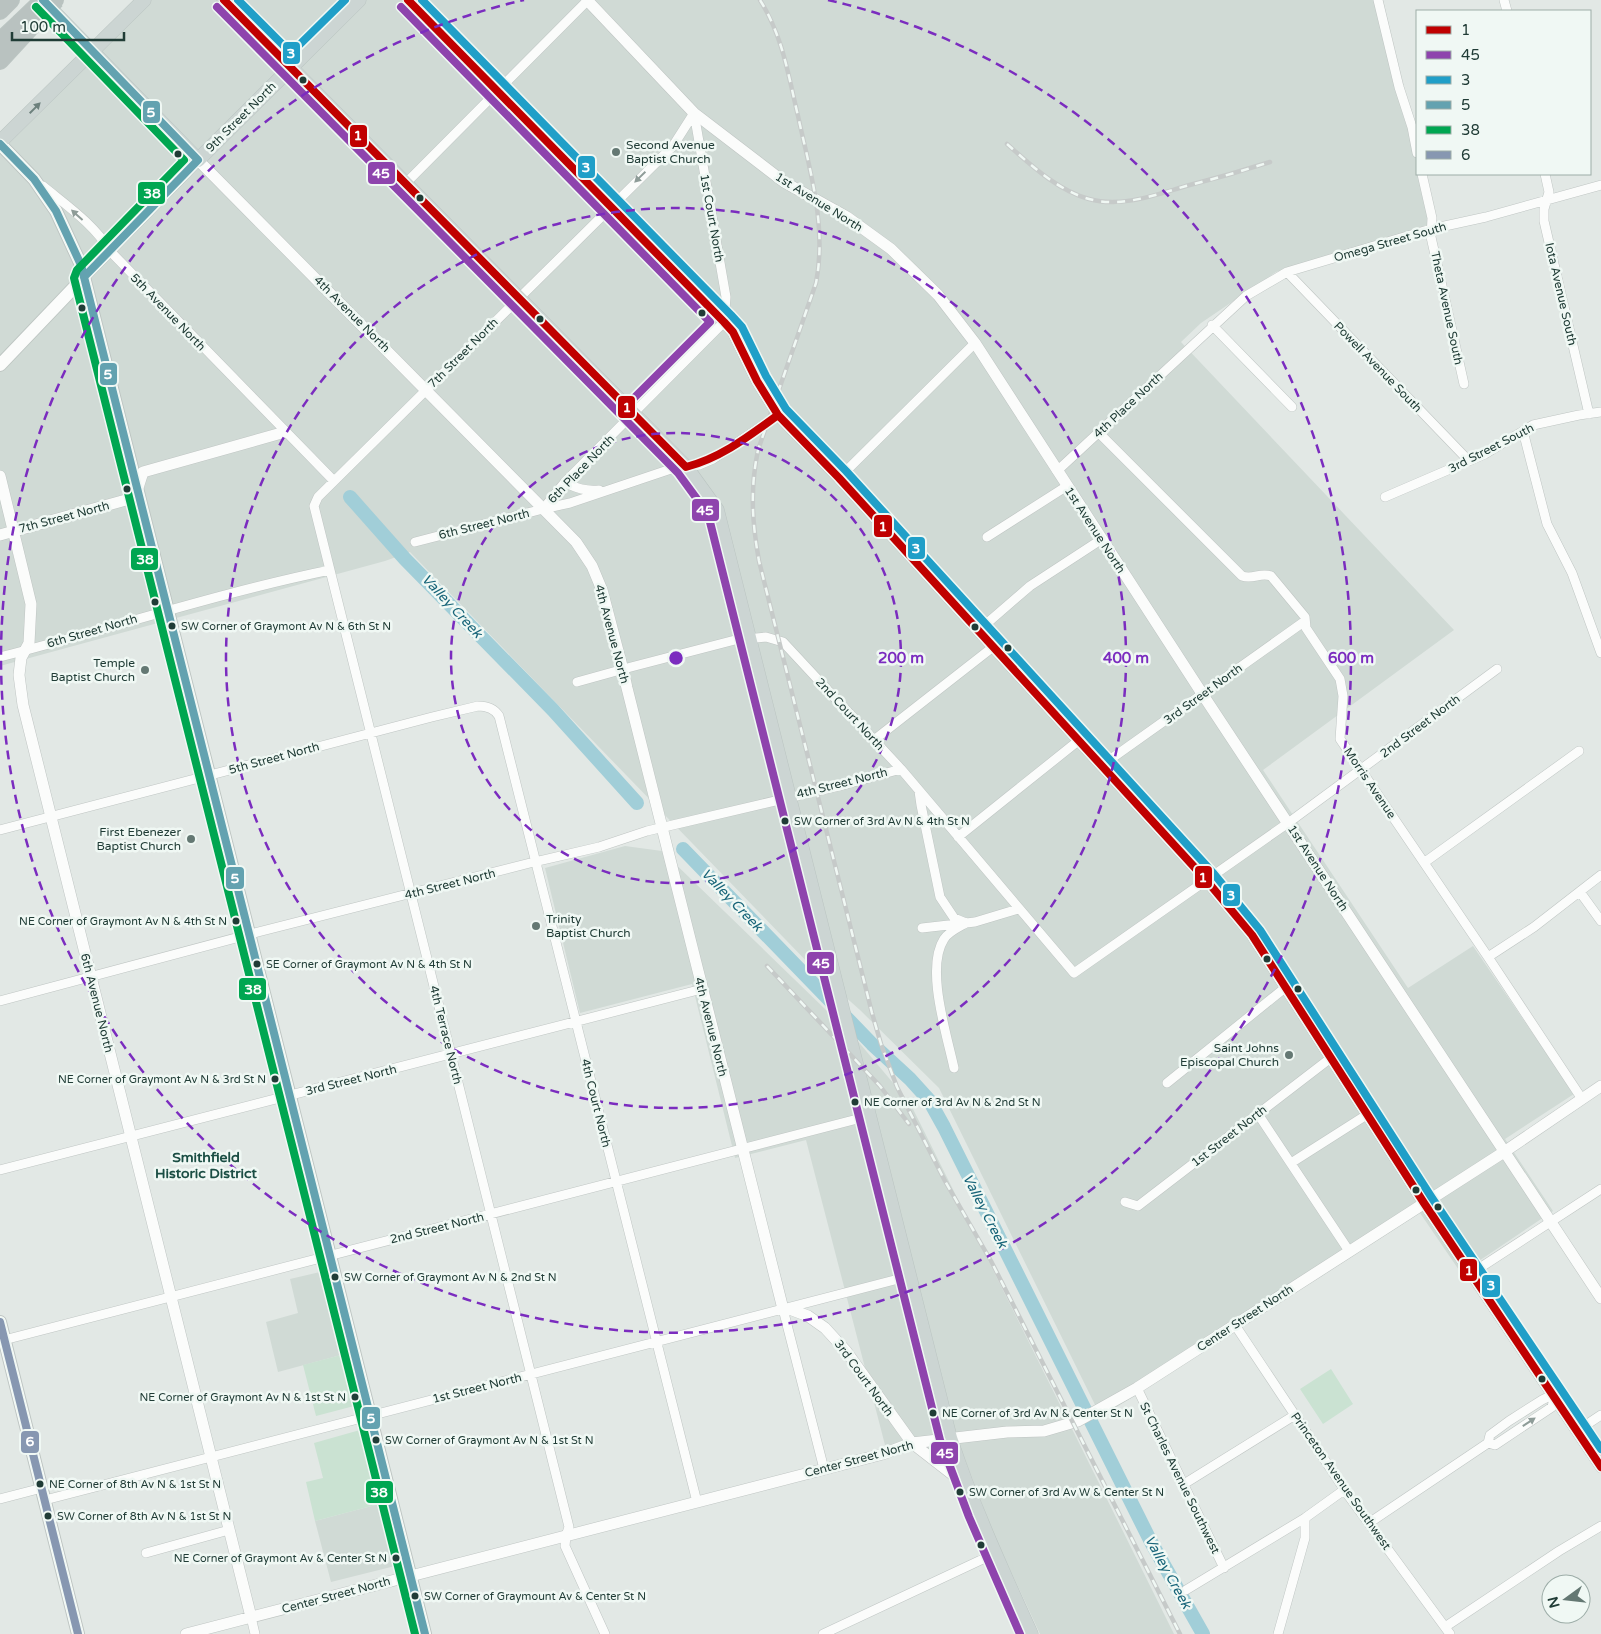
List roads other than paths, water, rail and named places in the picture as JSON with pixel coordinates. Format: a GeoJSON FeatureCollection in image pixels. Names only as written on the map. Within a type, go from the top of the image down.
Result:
{"type":"FeatureCollection","features":[{"type":"Feature","properties":{"kind":"highway"},"geometry":{"type":"LineString","coordinates":[[0,61],[43,0]]}},
{"type":"Feature","properties":{"kind":"highway"},"geometry":{"type":"LineString","coordinates":[[0,42],[21,29],[56,0]]}},
{"type":"Feature","properties":{"kind":"main road","name":"4th Avenue North"},"geometry":{"type":"LineString","coordinates":[[43,0],[198,160]]}},
{"type":"Feature","properties":{"kind":"main road"},"geometry":{"type":"LineString","coordinates":[[0,143],[144,0]]}},
{"type":"Feature","properties":{"kind":"main road"},"geometry":{"type":"LineString","coordinates":[[224,0],[686,467],[717,510],[950,1438],[991,1548],[1031,1634]]}},
{"type":"Feature","properties":{"kind":"main road","name":"9th Street North"},"geometry":{"type":"LineString","coordinates":[[198,160],[359,0]]}},
{"type":"Feature","properties":{"kind":"main road","name":"5th Avenue North"},"geometry":{"type":"LineString","coordinates":[[0,143],[34,179]]}},
{"type":"Feature","properties":{"kind":"main road"},"geometry":{"type":"LineString","coordinates":[[34,179],[56,211],[81,265],[425,1634]]}},
{"type":"Feature","properties":{"kind":"main road","name":"9th Street North"},"geometry":{"type":"LineString","coordinates":[[0,365],[84,277]]}},
{"type":"Feature","properties":{"kind":"main road"},"geometry":{"type":"LineString","coordinates":[[0,1322],[4,1346],[78,1634]]}},
{"type":"Feature","properties":{"kind":"street"},"geometry":{"type":"LineString","coordinates":[[408,0],[724,322],[733,332],[757,381],[778,415],[839,478],[1207,881],[1252,935],[1424,1203],[1601,1468]]}},
{"type":"Feature","properties":{"kind":"street"},"geometry":{"type":"LineString","coordinates":[[406,183],[587,0]]}},
{"type":"Feature","properties":{"kind":"street","name":"1st Avenue North"},"geometry":{"type":"LineString","coordinates":[[587,0],[694,113],[784,182],[847,217],[891,249],[938,295],[974,343],[1203,695],[1601,1298]]}},
{"type":"Feature","properties":{"kind":"street"},"geometry":{"type":"LineString","coordinates":[[1378,0],[1416,147]]}},
{"type":"Feature","properties":{"kind":"street","name":"7th Street North"},"geometry":{"type":"LineString","coordinates":[[314,506],[318,497],[673,146],[694,113]]}},
{"type":"Feature","properties":{"kind":"street","name":"1st Court North"},"geometry":{"type":"LineString","coordinates":[[694,113],[726,297],[724,322]]}},
{"type":"Feature","properties":{"kind":"street","name":"9th Street North"},"geometry":{"type":"LineString","coordinates":[[84,277],[198,160]]}},
{"type":"Feature","properties":{"kind":"street","name":"4th Avenue North"},"geometry":{"type":"LineString","coordinates":[[198,160],[576,542],[592,566],[602,590],[624,670],[742,1149],[824,1469]]}},
{"type":"Feature","properties":{"kind":"street","name":"Theta Avenue South"},"geometry":{"type":"LineString","coordinates":[[1422,175],[1432,218],[1431,237],[1464,384]]}},
{"type":"Feature","properties":{"kind":"street","name":"Iota Avenue South"},"geometry":{"type":"LineString","coordinates":[[1545,175],[1549,192],[1544,209],[1544,221],[1589,414]]}},
{"type":"Feature","properties":{"kind":"street","name":"5th Avenue North"},"geometry":{"type":"LineString","coordinates":[[34,179],[104,241],[110,251],[334,481]]}},
{"type":"Feature","properties":{"kind":"street","name":"Omega Street South"},"geometry":{"type":"LineString","coordinates":[[1199,338],[1246,296],[1286,272],[1431,229],[1486,217],[1601,185]]}},
{"type":"Feature","properties":{"kind":"street","name":"Powell Avenue South"},"geometry":{"type":"LineString","coordinates":[[1286,272],[1469,461]]}},
{"type":"Feature","properties":{"kind":"street","name":"6th Place North"},"geometry":{"type":"LineString","coordinates":[[543,508],[565,482],[724,322]]}},
{"type":"Feature","properties":{"kind":"street"},"geometry":{"type":"LineString","coordinates":[[1212,325],[1292,407]]}},
{"type":"Feature","properties":{"kind":"street","name":"4th Place North"},"geometry":{"type":"LineString","coordinates":[[1057,471],[1199,338]]}},
{"type":"Feature","properties":{"kind":"street"},"geometry":{"type":"LineString","coordinates":[[839,478],[974,343]]}},
{"type":"Feature","properties":{"kind":"street","name":"3rd Street South"},"geometry":{"type":"LineString","coordinates":[[1385,497],[1485,454],[1533,425],[1601,412]]}},
{"type":"Feature","properties":{"kind":"street","name":"6th Street North"},"geometry":{"type":"LineString","coordinates":[[415,542],[543,508],[570,503],[671,469],[699,465],[713,459],[778,415]]}},
{"type":"Feature","properties":{"kind":"street"},"geometry":{"type":"LineString","coordinates":[[1523,431],[1547,524],[1572,572],[1601,653]]}},
{"type":"Feature","properties":{"kind":"street","name":"7th Street North"},"geometry":{"type":"LineString","coordinates":[[0,535],[132,498],[138,489],[143,472],[285,432]]}},
{"type":"Feature","properties":{"kind":"street","name":"Morris Avenue"},"geometry":{"type":"LineString","coordinates":[[1099,433],[1242,576],[1249,578],[1265,574],[1271,576],[1305,617],[1306,628],[1340,679],[1343,696],[1340,739],[1425,862],[1582,1099]]}},
{"type":"Feature","properties":{"kind":"street","name":"6th Avenue North"},"geometry":{"type":"LineString","coordinates":[[0,476],[31,604],[29,643],[21,658],[19,675],[23,705],[251,1617]]}},
{"type":"Feature","properties":{"kind":"street","name":"6th Street North"},"geometry":{"type":"LineString","coordinates":[[565,482],[578,489],[588,491],[609,489]]}},
{"type":"Feature","properties":{"kind":"street"},"geometry":{"type":"LineString","coordinates":[[987,537],[1067,486]]}},
{"type":"Feature","properties":{"kind":"street","name":"4th Terrace North"},"geometry":{"type":"LineString","coordinates":[[314,506],[569,1527],[565,1546],[605,1634]]}},
{"type":"Feature","properties":{"kind":"street"},"geometry":{"type":"LineString","coordinates":[[978,631],[1030,586],[1102,539]]}},
{"type":"Feature","properties":{"kind":"street","name":"6th Street North"},"geometry":{"type":"LineString","coordinates":[[0,657],[168,610],[330,570]]}},
{"type":"Feature","properties":{"kind":"street","name":"3rd Street North"},"geometry":{"type":"LineString","coordinates":[[1101,766],[1305,622]]}},
{"type":"Feature","properties":{"kind":"street"},"geometry":{"type":"LineString","coordinates":[[577,682],[735,640],[749,638]]}},
{"type":"Feature","properties":{"kind":"street","name":"2nd Court North"},"geometry":{"type":"LineString","coordinates":[[749,638],[766,638],[783,642],[920,791],[1074,973]]}},
{"type":"Feature","properties":{"kind":"street"},"geometry":{"type":"LineString","coordinates":[[874,740],[992,647]]}},
{"type":"Feature","properties":{"kind":"street","name":"2nd Street North"},"geometry":{"type":"LineString","coordinates":[[1074,973],[1361,771],[1497,669]]}},
{"type":"Feature","properties":{"kind":"street","name":"5th Street North"},"geometry":{"type":"LineString","coordinates":[[0,830],[370,732],[478,706],[491,708]]}},
{"type":"Feature","properties":{"kind":"street","name":"4th Court North"},"geometry":{"type":"LineString","coordinates":[[491,708],[500,716],[697,1502]]}},
{"type":"Feature","properties":{"kind":"street"},"geometry":{"type":"LineString","coordinates":[[958,837],[1078,741]]}},
{"type":"Feature","properties":{"kind":"street"},"geometry":{"type":"LineString","coordinates":[[1425,862],[1579,751]]}},
{"type":"Feature","properties":{"kind":"street","name":"4th Street North"},"geometry":{"type":"LineString","coordinates":[[0,1001],[90,976],[599,847],[662,828],[843,785],[900,769]]}},
{"type":"Feature","properties":{"kind":"street"},"geometry":{"type":"LineString","coordinates":[[920,791],[920,805],[940,897],[954,918],[966,923]]}},
{"type":"Feature","properties":{"kind":"street"},"geometry":{"type":"LineString","coordinates":[[1488,957],[1534,927],[1601,875]]}},
{"type":"Feature","properties":{"kind":"street"},"geometry":{"type":"LineString","coordinates":[[1580,892],[1601,921]]}},
{"type":"Feature","properties":{"kind":"street"},"geometry":{"type":"LineString","coordinates":[[922,928],[966,923],[1018,909]]}},
{"type":"Feature","properties":{"kind":"street"},"geometry":{"type":"LineString","coordinates":[[954,1068],[938,997],[936,958],[944,937],[966,923]]}},
{"type":"Feature","properties":{"kind":"street"},"geometry":{"type":"LineString","coordinates":[[1167,1083],[1286,987]]}},
{"type":"Feature","properties":{"kind":"street","name":"3rd Street North"},"geometry":{"type":"LineString","coordinates":[[0,1170],[702,989]]}},
{"type":"Feature","properties":{"kind":"street","name":"1st Street North"},"geometry":{"type":"LineString","coordinates":[[1125,1202],[1138,1206],[1332,1057]]}},
{"type":"Feature","properties":{"kind":"street","name":"Center Street North"},"geometry":{"type":"LineString","coordinates":[[186,1634],[883,1454],[912,1443],[1007,1432],[1044,1431],[1078,1421],[1137,1388],[1504,1152],[1601,1086]]}},
{"type":"Feature","properties":{"kind":"street"},"geometry":{"type":"LineString","coordinates":[[1258,1114],[1349,1251]]}},
{"type":"Feature","properties":{"kind":"street"},"geometry":{"type":"LineString","coordinates":[[1291,1164],[1368,1114]]}},
{"type":"Feature","properties":{"kind":"street","name":"2nd Street North"},"geometry":{"type":"LineString","coordinates":[[4,1346],[171,1297],[869,1116]]}},
{"type":"Feature","properties":{"kind":"street"},"geometry":{"type":"LineString","coordinates":[[1472,1273],[1601,1189]]}},
{"type":"Feature","properties":{"kind":"street","name":"1st Street North"},"geometry":{"type":"LineString","coordinates":[[0,1499],[43,1494],[210,1457],[910,1276]]}},
{"type":"Feature","properties":{"kind":"street","name":"3rd Court North"},"geometry":{"type":"LineString","coordinates":[[783,1309],[808,1316],[825,1328],[834,1337],[912,1443],[966,1485]]}},
{"type":"Feature","properties":{"kind":"street","name":"Princeton Avenue Southwest"},"geometry":{"type":"LineString","coordinates":[[1235,1325],[1344,1490],[1447,1631]]}},
{"type":"Feature","properties":{"kind":"street","name":"St Charles Avenue Southwest"},"geometry":{"type":"LineString","coordinates":[[1137,1388],[1224,1568]]}},
{"type":"Feature","properties":{"kind":"street"},"geometry":{"type":"LineString","coordinates":[[1369,1522],[1488,1442],[1495,1445],[1552,1407],[1554,1398]]}},
{"type":"Feature","properties":{"kind":"street"},"geometry":{"type":"LineString","coordinates":[[1184,1484],[1295,1414]]}},
{"type":"Feature","properties":{"kind":"street"},"geometry":{"type":"LineString","coordinates":[[1577,1431],[1601,1415]]}},
{"type":"Feature","properties":{"kind":"street"},"geometry":{"type":"LineString","coordinates":[[1186,1590],[1305,1518],[1344,1490]]}},
{"type":"Feature","properties":{"kind":"street"},"geometry":{"type":"LineString","coordinates":[[1278,1634],[1305,1538],[1305,1518]]}},
{"type":"Feature","properties":{"kind":"street"},"geometry":{"type":"LineString","coordinates":[[1447,1631],[1560,1550],[1601,1526]]}},
{"type":"Feature","properties":{"kind":"street"},"geometry":{"type":"LineString","coordinates":[[146,1553],[229,1530]]}},
{"type":"Feature","properties":{"kind":"street"},"geometry":{"type":"LineString","coordinates":[[823,1634],[983,1559],[991,1548]]}},
{"type":"Feature","properties":{"kind":"street"},"geometry":{"type":"LineString","coordinates":[[251,1617],[255,1634]]}},
{"type":"Feature","properties":{"kind":"waterway","name":"Valley Creek"},"geometry":{"type":"LineString","coordinates":[[350,497],[405,559],[553,710],[637,803]]}},
{"type":"Feature","properties":{"kind":"waterway","name":"Valley Creek"},"geometry":{"type":"LineString","coordinates":[[683,849],[872,1044],[910,1079],[929,1100],[1151,1542],[1203,1634]]}},
{"type":"Feature","properties":{"kind":"railway"},"geometry":{"type":"LineString","coordinates":[[760,0],[774,28],[788,71],[816,199],[820,241],[816,283],[758,450],[753,492],[755,533],[759,561],[872,1013],[897,1087],[945,1181],[991,1261],[1180,1634]]}},
{"type":"Feature","properties":{"kind":"railway"},"geometry":{"type":"LineString","coordinates":[[1007,144],[1035,168],[1066,190],[1089,199],[1113,202],[1150,196],[1270,162]]}},
{"type":"Feature","properties":{"kind":"railway"},"geometry":{"type":"LineString","coordinates":[[767,966],[880,1086],[909,1124]]}},
{"type":"Feature","properties":{"kind":"place","name":"Second Avenue Baptist Church"},"geometry":{"type":"Point","coordinates":[616,152]}},
{"type":"Feature","properties":{"kind":"place","name":"SW Corner of Graymont Av N & 6th St N"},"geometry":{"type":"Point","coordinates":[172,626]}},
{"type":"Feature","properties":{"kind":"place","name":"Temple Baptist Church"},"geometry":{"type":"Point","coordinates":[145,670]}},
{"type":"Feature","properties":{"kind":"place","name":"SW Corner of 3rd Av N & 4th St N"},"geometry":{"type":"Point","coordinates":[785,821]}},
{"type":"Feature","properties":{"kind":"place","name":"First Ebenezer Baptist Church"},"geometry":{"type":"Point","coordinates":[191,839]}},
{"type":"Feature","properties":{"kind":"place","name":"NE Corner of Graymont Av N & 4th St N"},"geometry":{"type":"Point","coordinates":[236,921]}},
{"type":"Feature","properties":{"kind":"place","name":"Trinity Baptist Church"},"geometry":{"type":"Point","coordinates":[536,926]}},
{"type":"Feature","properties":{"kind":"place","name":"SE Corner of Graymont Av N & 4th St N"},"geometry":{"type":"Point","coordinates":[257,964]}},
{"type":"Feature","properties":{"kind":"place","name":"Saint Johns Episcopal Church"},"geometry":{"type":"Point","coordinates":[1289,1055]}},
{"type":"Feature","properties":{"kind":"place","name":"NE Corner of Graymont Av N & 3rd St N"},"geometry":{"type":"Point","coordinates":[275,1079]}},
{"type":"Feature","properties":{"kind":"place","name":"NE Corner of 3rd Av N & 2nd St N"},"geometry":{"type":"Point","coordinates":[855,1102]}},
{"type":"Feature","properties":{"kind":"place","name":"SW Corner of Graymont Av N & 2nd St N"},"geometry":{"type":"Point","coordinates":[335,1277]}},
{"type":"Feature","properties":{"kind":"place","name":"NE Corner of Graymont Av N & 1st St N"},"geometry":{"type":"Point","coordinates":[355,1397]}},
{"type":"Feature","properties":{"kind":"place","name":"NE Corner of 3rd Av N & Center St N"},"geometry":{"type":"Point","coordinates":[933,1413]}},
{"type":"Feature","properties":{"kind":"place","name":"SW Corner of Graymont Av N & 1st St N"},"geometry":{"type":"Point","coordinates":[376,1440]}},
{"type":"Feature","properties":{"kind":"place","name":"NE Corner of 8th Av N & 1st St N"},"geometry":{"type":"Point","coordinates":[40,1484]}},
{"type":"Feature","properties":{"kind":"place","name":"SW Corner of 3rd Av W & Center St N"},"geometry":{"type":"Point","coordinates":[960,1492]}},
{"type":"Feature","properties":{"kind":"place","name":"SW Corner of 8th Av N & 1st St N"},"geometry":{"type":"Point","coordinates":[48,1516]}},
{"type":"Feature","properties":{"kind":"place","name":"NE Corner of Graymont Av & Center St N"},"geometry":{"type":"Point","coordinates":[396,1558]}},
{"type":"Feature","properties":{"kind":"place","name":"SW Corner of Graymount Av & Center St N"},"geometry":{"type":"Point","coordinates":[415,1596]}},
{"type":"Feature","properties":{"kind":"district","name":"Smithfield Historic District"},"geometry":{"type":"Point","coordinates":[206,1166]}}]}
